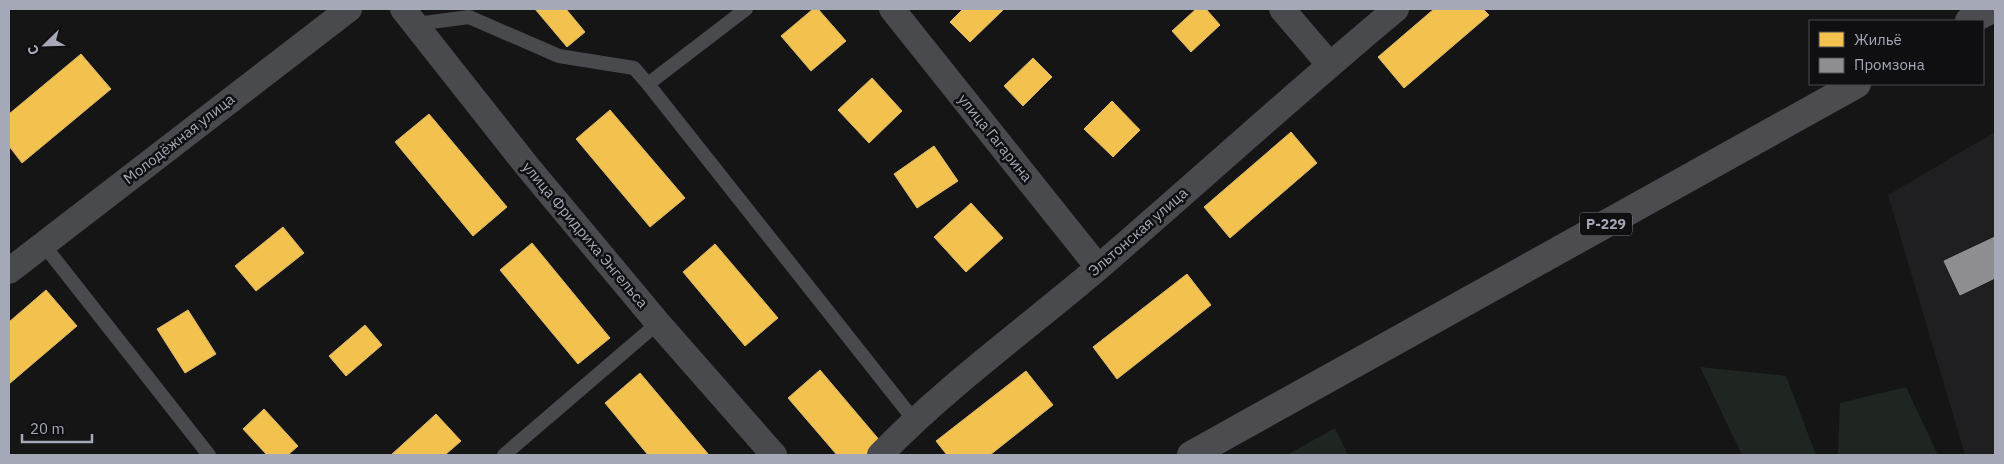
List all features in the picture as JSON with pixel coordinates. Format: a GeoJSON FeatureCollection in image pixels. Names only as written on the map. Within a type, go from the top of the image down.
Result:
{"type":"FeatureCollection","features":[{"type":"Feature","properties":{"kind":"main road"},"geometry":{"type":"LineString","coordinates":[[1971,20],[1992,9]]}},
{"type":"Feature","properties":{"kind":"main road","name":"Р-229"},"geometry":{"type":"LineString","coordinates":[[1191,455],[1855,85]]}},
{"type":"Feature","properties":{"kind":"street","name":"Молодёжная улица"},"geometry":{"type":"LineString","coordinates":[[9,271],[349,9]]}},
{"type":"Feature","properties":{"kind":"street","name":"улица Гагарина"},"geometry":{"type":"LineString","coordinates":[[892,9],[1098,267]]}},
{"type":"Feature","properties":{"kind":"street"},"geometry":{"type":"LineString","coordinates":[[1282,9],[1329,64]]}},
{"type":"Feature","properties":{"kind":"street","name":"Эльтонская улица"},"geometry":{"type":"LineString","coordinates":[[880,455],[914,420],[1098,267],[1329,64],[1396,9]]}},
{"type":"Feature","properties":{"kind":"street","name":"улица Фридриха Энгельса"},"geometry":{"type":"LineString","coordinates":[[409,16],[527,166],[658,323],[774,455]]}},
{"type":"Feature","properties":{"kind":"lane"},"geometry":{"type":"LineString","coordinates":[[648,84],[746,9]]}},
{"type":"Feature","properties":{"kind":"lane"},"geometry":{"type":"LineString","coordinates":[[409,16],[469,17],[559,56],[634,68],[914,420]]}},
{"type":"Feature","properties":{"kind":"lane"},"geometry":{"type":"LineString","coordinates":[[43,244],[209,455]]}},
{"type":"Feature","properties":{"kind":"lane"},"geometry":{"type":"LineString","coordinates":[[504,455],[658,323]]}},
{"type":"Feature","properties":{"kind":"shaded area"},"geometry":{"type":"Polygon","coordinates":[[[1995,132],[1995,455],[1965,455],[1888,195],[1995,132]]]}},
{"type":"Feature","properties":{"kind":"shaded area"},"geometry":{"type":"Polygon","coordinates":[[[1700,367],[1786,376],[1816,455],[1742,455],[1700,367]]]}},
{"type":"Feature","properties":{"kind":"shaded area"},"geometry":{"type":"Polygon","coordinates":[[[1906,387],[1938,455],[1838,455],[1840,403],[1906,387]]]}},
{"type":"Feature","properties":{"kind":"shaded area"},"geometry":{"type":"Polygon","coordinates":[[[1335,428],[1348,455],[1287,455],[1335,428]]]}},
{"type":"Feature","properties":{"kind":"building: Жильё"},"geometry":{"type":"Polygon","coordinates":[[[535,9],[566,9],[585,32],[567,47],[535,9]]]}},
{"type":"Feature","properties":{"kind":"building: Жильё"},"geometry":{"type":"Polygon","coordinates":[[[813,9],[818,9],[846,41],[811,71],[781,36],[813,9]]]}},
{"type":"Feature","properties":{"kind":"building: Жильё"},"geometry":{"type":"Polygon","coordinates":[[[963,9],[1004,9],[970,42],[950,22],[963,9]]]}},
{"type":"Feature","properties":{"kind":"building: Жильё"},"geometry":{"type":"Polygon","coordinates":[[[1196,9],[1206,9],[1220,25],[1191,52],[1172,31],[1196,9]]]}},
{"type":"Feature","properties":{"kind":"building: Жильё"},"geometry":{"type":"Polygon","coordinates":[[[1434,9],[1483,9],[1489,15],[1404,88],[1378,57],[1434,9]]]}},
{"type":"Feature","properties":{"kind":"building: Жильё"},"geometry":{"type":"Polygon","coordinates":[[[81,54],[111,89],[22,163],[9,146],[9,114],[81,54]]]}},
{"type":"Feature","properties":{"kind":"building: Жильё"},"geometry":{"type":"Polygon","coordinates":[[[1033,58],[1052,77],[1023,106],[1004,86],[1033,58]]]}},
{"type":"Feature","properties":{"kind":"building: Жильё"},"geometry":{"type":"Polygon","coordinates":[[[872,78],[902,111],[869,143],[838,110],[872,78]]]}},
{"type":"Feature","properties":{"kind":"building: Жильё"},"geometry":{"type":"Polygon","coordinates":[[[1112,101],[1140,130],[1113,157],[1084,129],[1112,101]]]}},
{"type":"Feature","properties":{"kind":"building: Жильё"},"geometry":{"type":"Polygon","coordinates":[[[610,110],[685,198],[650,227],[576,139],[610,110]]]}},
{"type":"Feature","properties":{"kind":"building: Жильё"},"geometry":{"type":"Polygon","coordinates":[[[429,114],[507,207],[473,236],[395,142],[429,114]]]}},
{"type":"Feature","properties":{"kind":"building: Жильё"},"geometry":{"type":"Polygon","coordinates":[[[1291,132],[1317,163],[1230,238],[1204,207],[1291,132]]]}},
{"type":"Feature","properties":{"kind":"building: Жильё"},"geometry":{"type":"Polygon","coordinates":[[[934,146],[958,181],[917,208],[894,174],[934,146]]]}},
{"type":"Feature","properties":{"kind":"building: Жильё"},"geometry":{"type":"Polygon","coordinates":[[[971,203],[1003,238],[966,272],[934,237],[971,203]]]}},
{"type":"Feature","properties":{"kind":"building: Жильё"},"geometry":{"type":"Polygon","coordinates":[[[283,227],[304,253],[256,291],[235,266],[283,227]]]}},
{"type":"Feature","properties":{"kind":"building: Жильё"},"geometry":{"type":"Polygon","coordinates":[[[532,243],[610,338],[578,364],[500,270],[532,243]]]}},
{"type":"Feature","properties":{"kind":"building: Жильё"},"geometry":{"type":"Polygon","coordinates":[[[715,244],[778,318],[745,346],[683,272],[715,244]]]}},
{"type":"Feature","properties":{"kind":"building: Жильё"},"geometry":{"type":"Polygon","coordinates":[[[1187,274],[1211,305],[1117,379],[1093,347],[1187,274]]]}},
{"type":"Feature","properties":{"kind":"building: Жильё"},"geometry":{"type":"Polygon","coordinates":[[[46,290],[77,326],[9,384],[9,322],[46,290]]]}},
{"type":"Feature","properties":{"kind":"building: Жильё"},"geometry":{"type":"Polygon","coordinates":[[[188,310],[216,354],[185,373],[157,329],[188,310]]]}},
{"type":"Feature","properties":{"kind":"building: Жильё"},"geometry":{"type":"Polygon","coordinates":[[[365,325],[382,345],[346,376],[329,356],[365,325]]]}},
{"type":"Feature","properties":{"kind":"building: Жильё"},"geometry":{"type":"Polygon","coordinates":[[[820,370],[881,442],[866,455],[837,455],[788,398],[820,370]]]}},
{"type":"Feature","properties":{"kind":"building: Жильё"},"geometry":{"type":"Polygon","coordinates":[[[1026,371],[1053,405],[990,455],[947,455],[936,441],[1026,371]]]}},
{"type":"Feature","properties":{"kind":"building: Жильё"},"geometry":{"type":"Polygon","coordinates":[[[640,373],[709,455],[648,455],[605,403],[640,373]]]}},
{"type":"Feature","properties":{"kind":"building: Жильё"},"geometry":{"type":"Polygon","coordinates":[[[264,409],[298,446],[288,455],[267,455],[243,429],[264,409]]]}},
{"type":"Feature","properties":{"kind":"building: Жильё"},"geometry":{"type":"Polygon","coordinates":[[[436,414],[461,441],[445,455],[391,455],[436,414]]]}},
{"type":"Feature","properties":{"kind":"building: Промзона"},"geometry":{"type":"Polygon","coordinates":[[[1995,237],[1995,278],[1960,295],[1944,261],[1995,237]]]}}]}
